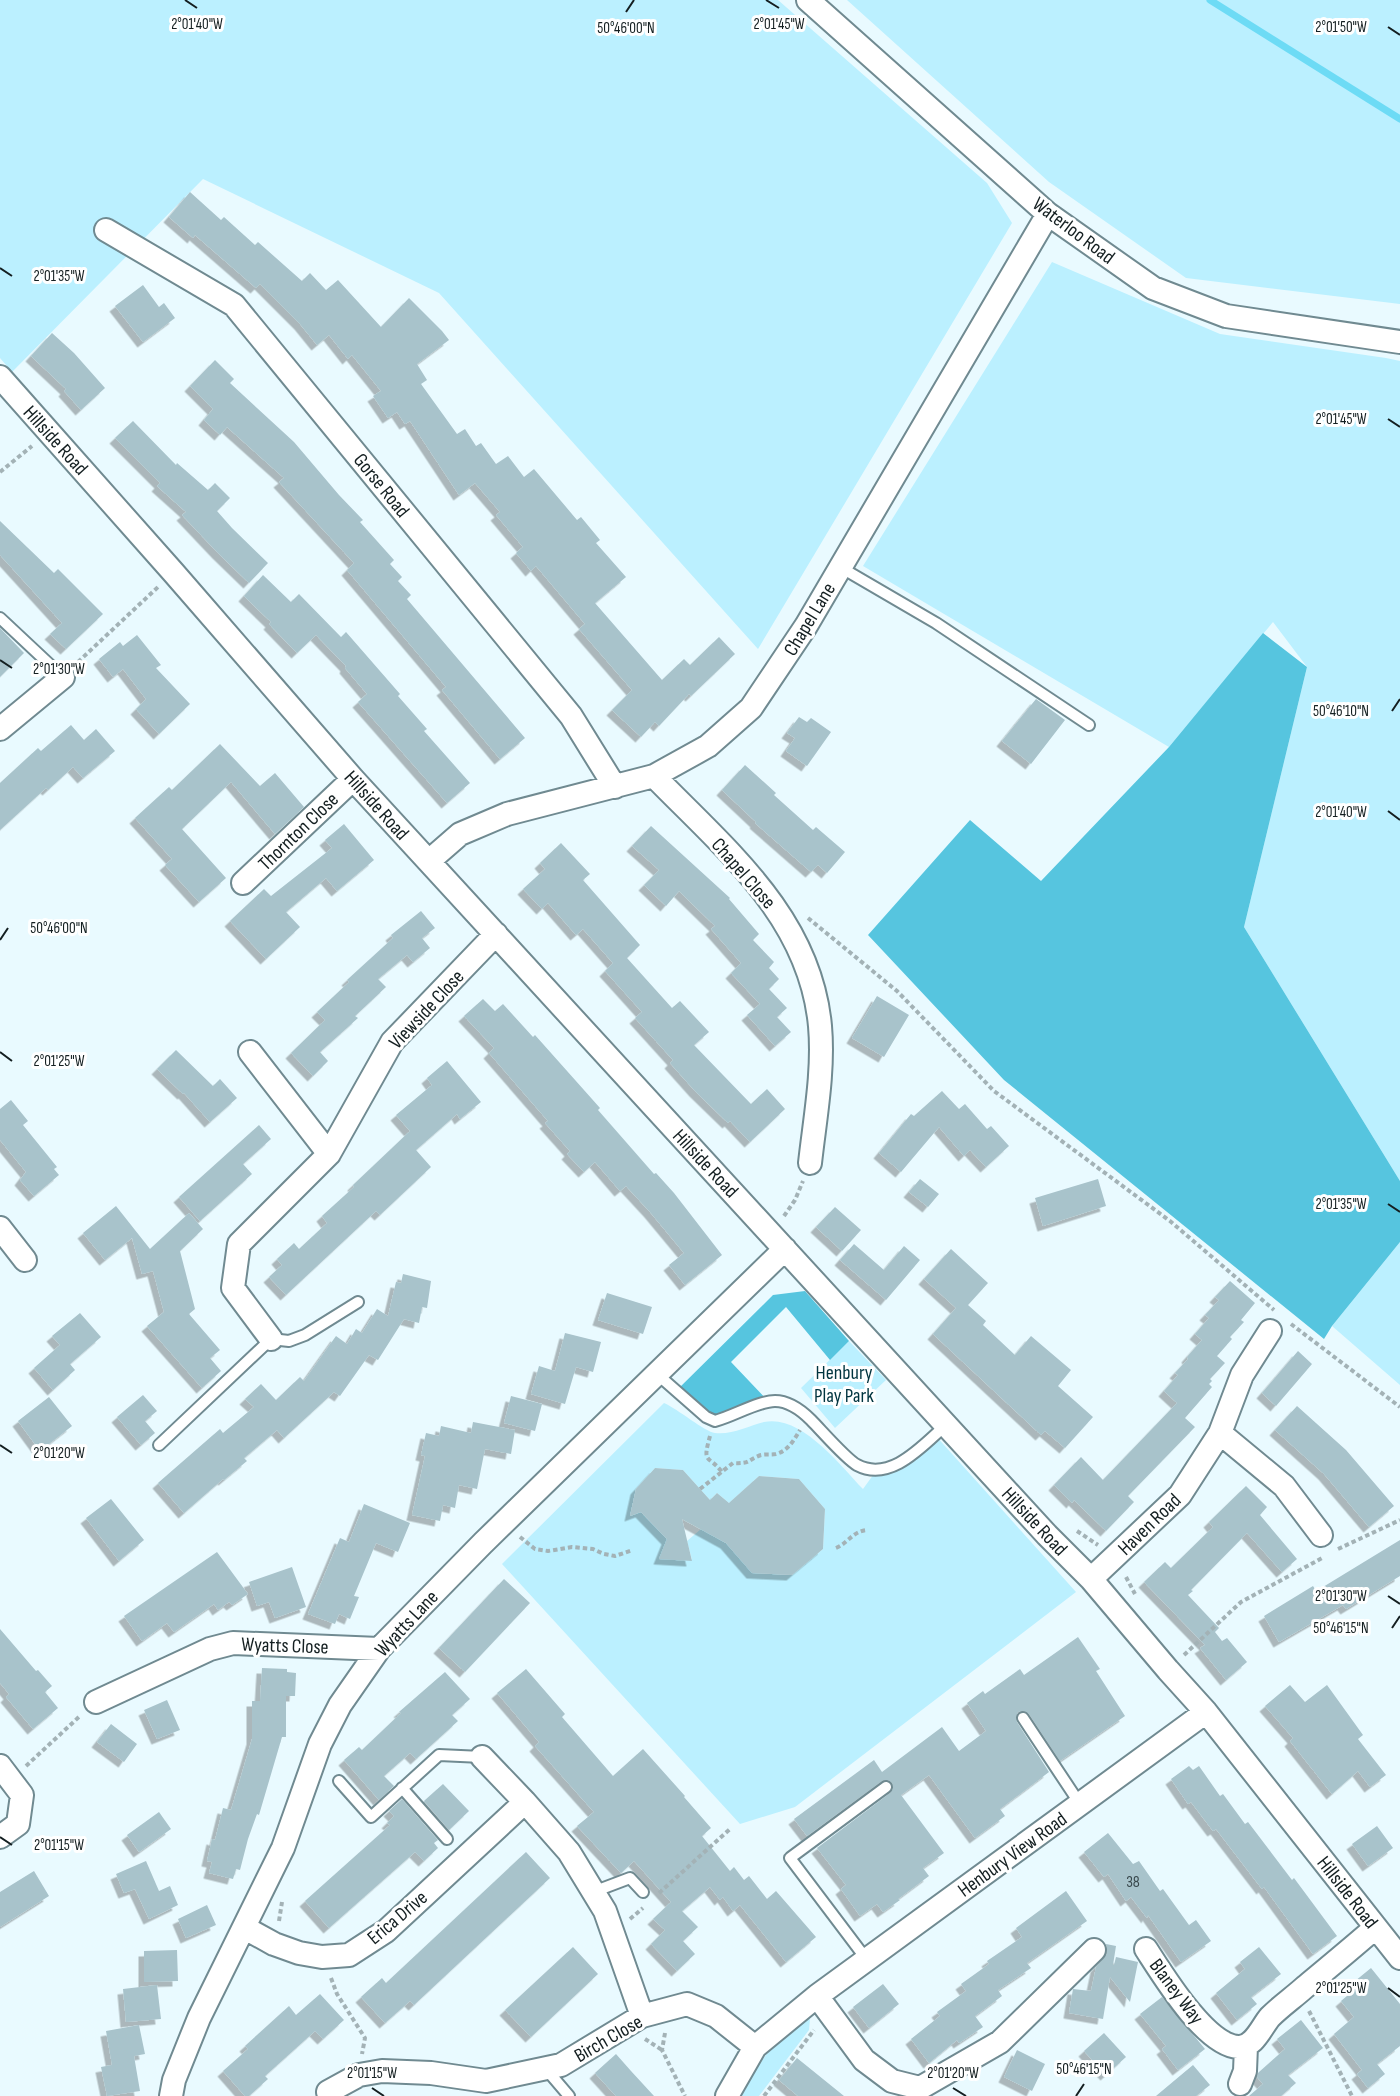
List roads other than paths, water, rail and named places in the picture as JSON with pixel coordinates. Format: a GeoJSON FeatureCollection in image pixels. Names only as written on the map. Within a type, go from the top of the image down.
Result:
{"type":"FeatureCollection","features":[{"type":"Feature","properties":{"kind":"street","name":"Waterloo Road"},"geometry":{"type":"LineString","coordinates":[[808,0],[1048,214],[1154,288],[1226,316],[1400,342]]}},
{"type":"Feature","properties":{"kind":"street","name":"Chapel Lane"},"geometry":{"type":"LineString","coordinates":[[429,861],[459,834],[507,814],[654,776],[708,746],[751,708],[806,626],[1048,214]]}},
{"type":"Feature","properties":{"kind":"street","name":"Gorse Road"},"geometry":{"type":"LineString","coordinates":[[106,230],[234,305],[571,716],[615,787]]}},
{"type":"Feature","properties":{"kind":"street","name":"Hillside Road"},"geometry":{"type":"LineString","coordinates":[[0,377],[354,779],[1047,1535],[1091,1579],[1206,1712],[1400,1958]]}},
{"type":"Feature","properties":{"kind":"street"},"geometry":{"type":"LineString","coordinates":[[0,729],[63,677]]}},
{"type":"Feature","properties":{"kind":"street","name":"Chapel Close"},"geometry":{"type":"LineString","coordinates":[[654,776],[758,882],[792,932],[810,975],[820,1025],[820,1081],[810,1163]]}},
{"type":"Feature","properties":{"kind":"street","name":"Thornton Close"},"geometry":{"type":"LineString","coordinates":[[243,883],[354,779]]}},
{"type":"Feature","properties":{"kind":"street","name":"Viewside Close"},"geometry":{"type":"LineString","coordinates":[[272,1339],[233,1288],[239,1244],[330,1154],[392,1042],[496,934]]}},
{"type":"Feature","properties":{"kind":"street"},"geometry":{"type":"LineString","coordinates":[[250,1052],[330,1154]]}},
{"type":"Feature","properties":{"kind":"street"},"geometry":{"type":"LineString","coordinates":[[0,1228],[25,1260]]}},
{"type":"Feature","properties":{"kind":"street","name":"Wyatts Lane"},"geometry":{"type":"LineString","coordinates":[[171,2096],[174,2080],[199,2018],[283,1848],[320,1744],[340,1705],[379,1649],[657,1374],[778,1241]]}},
{"type":"Feature","properties":{"kind":"street","name":"Haven Road"},"geometry":{"type":"LineString","coordinates":[[1091,1579],[1180,1495],[1220,1433],[1242,1375],[1270,1330]]}},
{"type":"Feature","properties":{"kind":"street"},"geometry":{"type":"LineString","coordinates":[[1220,1433],[1284,1486],[1321,1534]]}},
{"type":"Feature","properties":{"kind":"street","name":"Wyatts Close"},"geometry":{"type":"LineString","coordinates":[[96,1702],[210,1649],[233,1643],[379,1649]]}},
{"type":"Feature","properties":{"kind":"street","name":"Henbury View Road"},"geometry":{"type":"LineString","coordinates":[[728,2096],[755,2047],[822,2002],[867,1960],[1206,1712]]}},
{"type":"Feature","properties":{"kind":"street"},"geometry":{"type":"LineString","coordinates":[[482,1757],[569,1852],[606,1911],[642,2016]]}},
{"type":"Feature","properties":{"kind":"street"},"geometry":{"type":"LineString","coordinates":[[0,1837],[18,1824],[22,1795],[5,1774]]}},
{"type":"Feature","properties":{"kind":"street","name":"Erica Drive"},"geometry":{"type":"LineString","coordinates":[[245,1928],[274,1944],[299,1953],[322,1957],[349,1954],[386,1931],[525,1802]]}},
{"type":"Feature","properties":{"kind":"street"},"geometry":{"type":"LineString","coordinates":[[1240,2084],[1245,2070],[1246,2046],[1270,2017],[1376,1928]]}},
{"type":"Feature","properties":{"kind":"street","name":"Blaney Way"},"geometry":{"type":"LineString","coordinates":[[1146,1949],[1188,2011],[1210,2032],[1227,2044],[1238,2047],[1246,2046]]}},
{"type":"Feature","properties":{"kind":"street"},"geometry":{"type":"LineString","coordinates":[[822,2002],[864,2060],[892,2081],[920,2088],[1000,2042],[1094,1950]]}},
{"type":"Feature","properties":{"kind":"street","name":"Birch Close"},"geometry":{"type":"LineString","coordinates":[[328,2092],[359,2075],[382,2071],[431,2073],[487,2088],[561,2065],[642,2016],[687,2004],[716,2016],[755,2047]]}},
{"type":"Feature","properties":{"kind":"lane"},"geometry":{"type":"LineString","coordinates":[[840,567],[936,623],[1089,725]]}},
{"type":"Feature","properties":{"kind":"lane"},"geometry":{"type":"LineString","coordinates":[[0,618],[63,677]]}},
{"type":"Feature","properties":{"kind":"lane"},"geometry":{"type":"LineString","coordinates":[[159,1445],[272,1339],[289,1341],[304,1335],[358,1302]]}},
{"type":"Feature","properties":{"kind":"lane"},"geometry":{"type":"LineString","coordinates":[[657,1374],[705,1417],[715,1421],[742,1412],[758,1403],[776,1401],[787,1404],[802,1411],[856,1464],[876,1471],[903,1462],[946,1425]]}},
{"type":"Feature","properties":{"kind":"lane"},"geometry":{"type":"LineString","coordinates":[[1023,1718],[1080,1804]]}},
{"type":"Feature","properties":{"kind":"lane"},"geometry":{"type":"LineString","coordinates":[[339,1781],[371,1816],[439,1755],[482,1757]]}},
{"type":"Feature","properties":{"kind":"lane"},"geometry":{"type":"LineString","coordinates":[[867,1960],[790,1858],[886,1787]]}},
{"type":"Feature","properties":{"kind":"lane"},"geometry":{"type":"LineString","coordinates":[[402,1788],[447,1839]]}},
{"type":"Feature","properties":{"kind":"lane"},"geometry":{"type":"LineString","coordinates":[[593,1892],[630,1878],[643,1892]]}},
{"type":"Feature","properties":{"kind":"lane"},"geometry":{"type":"LineString","coordinates":[[546,2068],[569,2096]]}},
{"type":"Feature","properties":{"kind":"waterway"},"geometry":{"type":"LineString","coordinates":[[1210,0],[1400,119]]}},
{"type":"Feature","properties":{"kind":"park label","name":"Henbury Play Park"},"geometry":{"type":"Point","coordinates":[844,1384]}}]}
